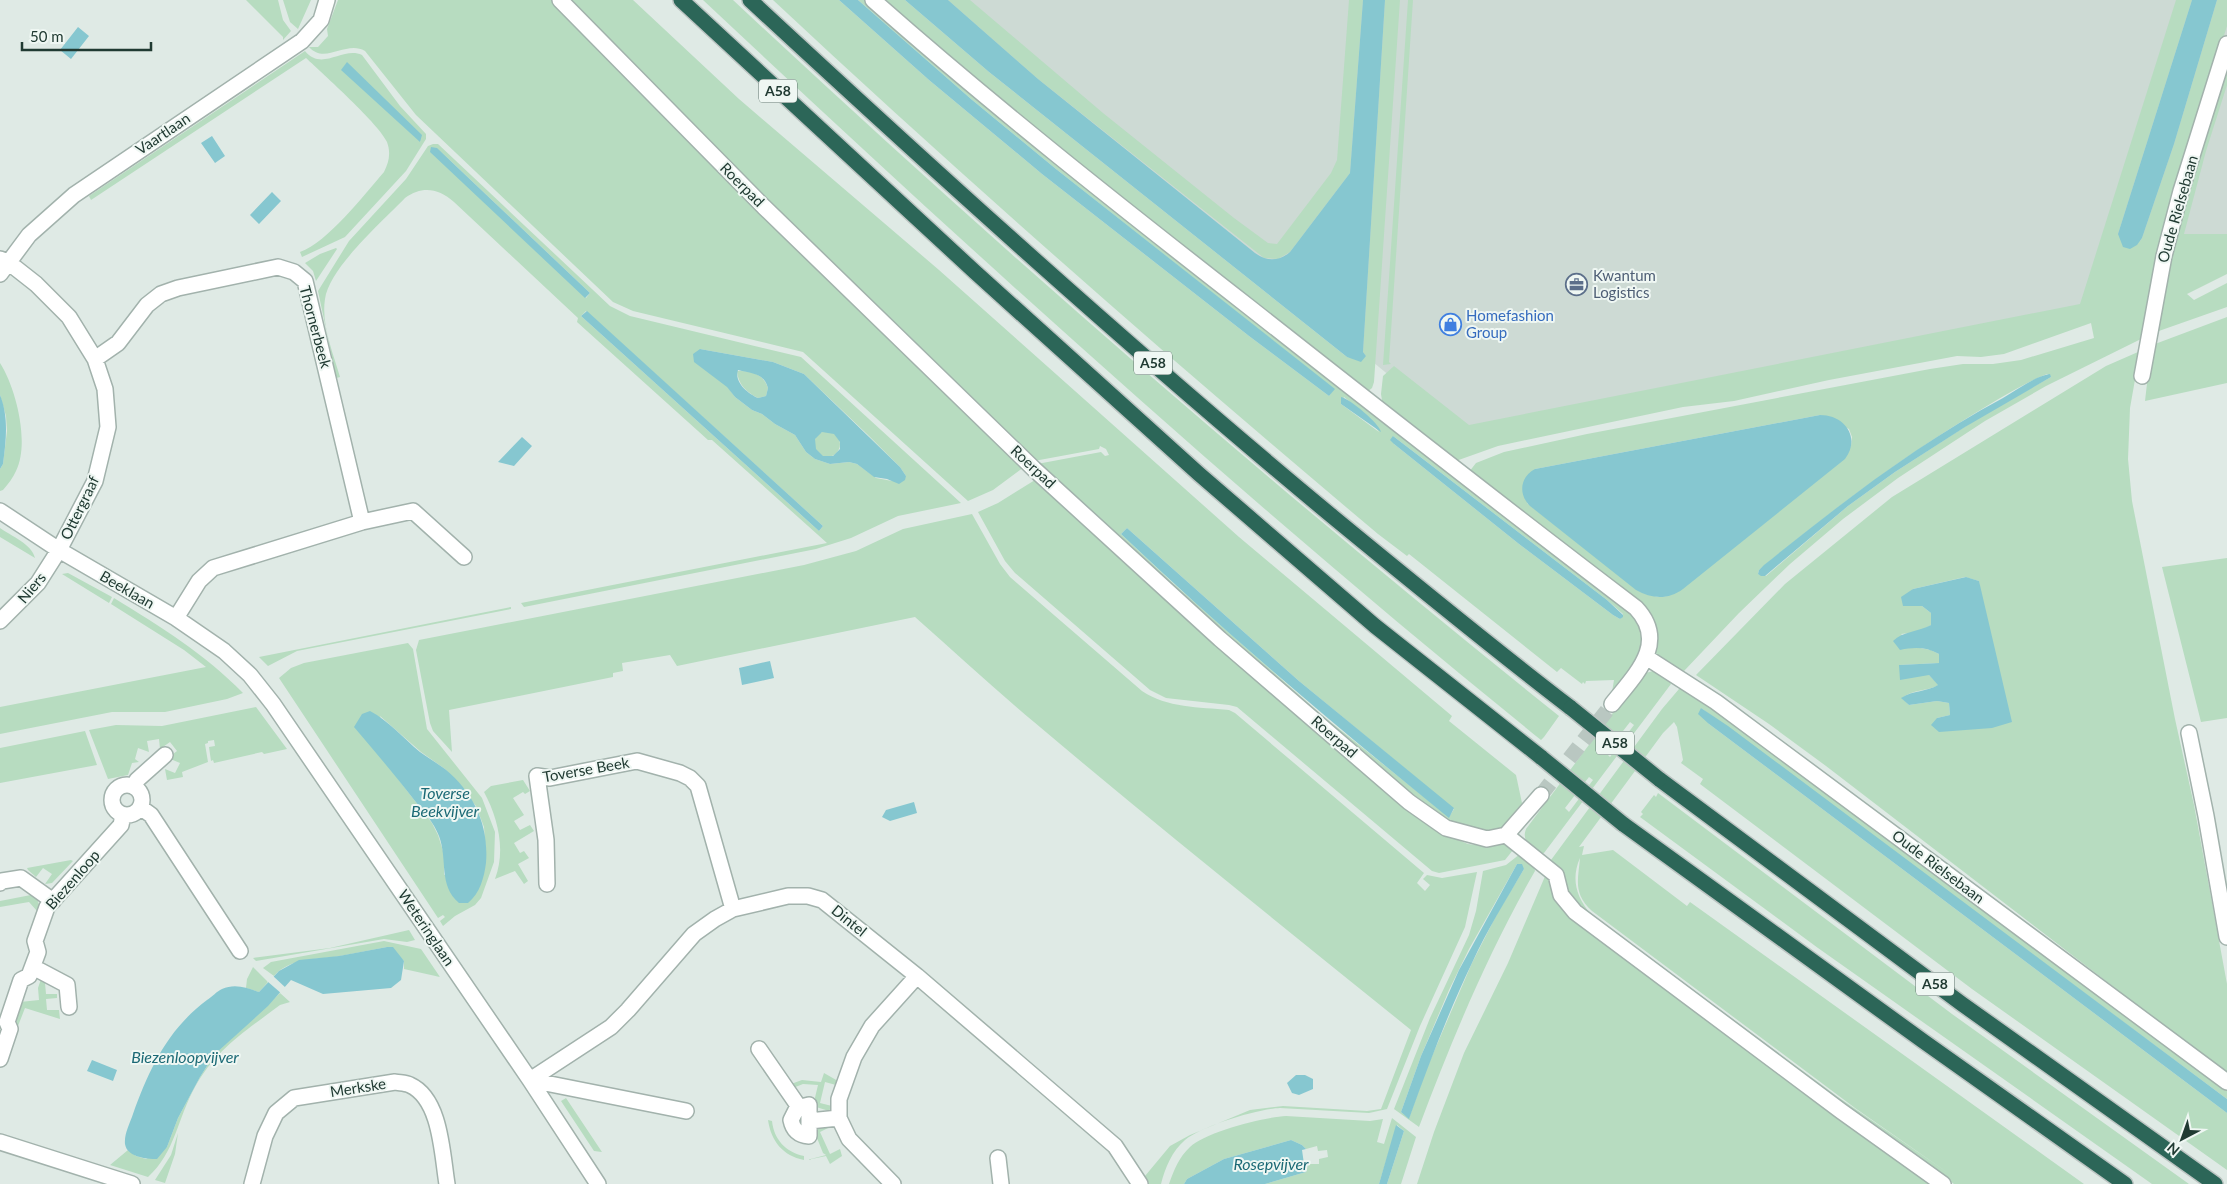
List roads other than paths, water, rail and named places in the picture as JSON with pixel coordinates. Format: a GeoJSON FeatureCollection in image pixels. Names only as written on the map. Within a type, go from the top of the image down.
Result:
{"type":"FeatureCollection","features":[{"type":"Feature","properties":{"kind":"highway","name":"A58"},"geometry":{"type":"LineString","coordinates":[[681,0],[975,272],[1199,474],[1375,626],[1623,824],[2125,1184]]}},
{"type":"Feature","properties":{"kind":"highway","name":"A58"},"geometry":{"type":"LineString","coordinates":[[750,0],[938,174],[1235,435],[1490,647],[1571,708],[1659,779],[1962,1004],[2215,1184]]}},
{"type":"Feature","properties":{"kind":"street","name":"Vaartlaan"},"geometry":{"type":"LineString","coordinates":[[3,265],[29,236],[74,195],[302,41],[321,20],[327,0]]}},
{"type":"Feature","properties":{"kind":"street","name":"Roerpad"},"geometry":{"type":"LineString","coordinates":[[560,0],[764,207],[944,383],[1034,469],[1220,639],[1410,802],[1446,828],[1487,839],[1506,835]]}},
{"type":"Feature","properties":{"kind":"street"},"geometry":{"type":"LineString","coordinates":[[873,0],[994,105],[1101,191],[1456,470],[1636,608],[1644,617],[1649,628],[1650,646],[1646,657],[1612,704]]}},
{"type":"Feature","properties":{"kind":"street","name":"Oude Rielsebaan"},"geometry":{"type":"LineString","coordinates":[[2142,376],[2164,256],[2181,191],[2227,44]]}},
{"type":"Feature","properties":{"kind":"street","name":"Ottergraaf"},"geometry":{"type":"LineString","coordinates":[[3,265],[36,284],[69,317],[95,359],[104,389],[108,427],[95,481],[59,550]]}},
{"type":"Feature","properties":{"kind":"street","name":"Thornerbeek"},"geometry":{"type":"LineString","coordinates":[[95,359],[118,343],[147,305],[161,294],[178,288],[278,267],[294,272],[305,281],[362,522]]}},
{"type":"Feature","properties":{"kind":"street"},"geometry":{"type":"LineString","coordinates":[[176,618],[199,581],[213,568],[362,522],[413,510],[464,557]]}},
{"type":"Feature","properties":{"kind":"street","name":"Beeklaan"},"geometry":{"type":"LineString","coordinates":[[0,511],[59,550],[176,618],[224,651],[250,675]]}},
{"type":"Feature","properties":{"kind":"street","name":"Niers"},"geometry":{"type":"LineString","coordinates":[[0,621],[38,583],[59,550]]}},
{"type":"Feature","properties":{"kind":"street","name":"Oude Rielsebaan"},"geometry":{"type":"LineString","coordinates":[[1646,657],[1716,702],[2227,1082]]}},
{"type":"Feature","properties":{"kind":"street","name":"Weteringlaan"},"geometry":{"type":"LineString","coordinates":[[250,675],[279,712],[530,1080],[598,1184]]}},
{"type":"Feature","properties":{"kind":"street"},"geometry":{"type":"LineString","coordinates":[[2188,733],[2206,816],[2227,937]]}},
{"type":"Feature","properties":{"kind":"street"},"geometry":{"type":"LineString","coordinates":[[134,787],[137,780],[165,755]]}},
{"type":"Feature","properties":{"kind":"street","name":"Toverse Beek"},"geometry":{"type":"LineString","coordinates":[[547,884],[546,840],[537,776],[550,778],[637,761],[680,773],[690,778],[698,786],[733,908]]}},
{"type":"Feature","properties":{"kind":"street"},"geometry":{"type":"LineString","coordinates":[[125,784],[134,787],[141,794],[140,807],[131,814],[123,814],[113,806],[112,795],[119,786],[125,784]]}},
{"type":"Feature","properties":{"kind":"street"},"geometry":{"type":"LineString","coordinates":[[1541,795],[1506,835],[1556,875],[1561,895],[1575,912],[1841,1111],[1943,1184]]}},
{"type":"Feature","properties":{"kind":"street"},"geometry":{"type":"LineString","coordinates":[[140,807],[151,815],[240,951]]}},
{"type":"Feature","properties":{"kind":"street","name":"Biezenloop"},"geometry":{"type":"LineString","coordinates":[[0,1059],[10,1029],[7,1022],[21,980],[29,976],[38,952],[35,941],[47,907],[121,826],[123,814]]}},
{"type":"Feature","properties":{"kind":"street"},"geometry":{"type":"LineString","coordinates":[[0,883],[20,878],[53,901]]}},
{"type":"Feature","properties":{"kind":"street","name":"Dintel"},"geometry":{"type":"LineString","coordinates":[[530,1080],[611,1027],[694,934],[715,918],[733,908],[788,896],[808,896],[822,900],[917,976],[1115,1146],[1140,1184]]}},
{"type":"Feature","properties":{"kind":"street"},"geometry":{"type":"LineString","coordinates":[[32,966],[67,985],[69,1007]]}},
{"type":"Feature","properties":{"kind":"street"},"geometry":{"type":"LineString","coordinates":[[893,1184],[849,1139],[839,1118],[840,1100],[854,1057],[872,1026],[917,976]]}},
{"type":"Feature","properties":{"kind":"street"},"geometry":{"type":"LineString","coordinates":[[759,1049],[799,1107],[809,1105],[809,1122],[839,1118]]}},
{"type":"Feature","properties":{"kind":"street"},"geometry":{"type":"LineString","coordinates":[[530,1080],[686,1111]]}},
{"type":"Feature","properties":{"kind":"street","name":"Merkske"},"geometry":{"type":"LineString","coordinates":[[252,1184],[265,1136],[276,1112],[294,1098],[395,1082],[410,1084],[425,1096],[434,1111],[447,1184]]}},
{"type":"Feature","properties":{"kind":"street"},"geometry":{"type":"LineString","coordinates":[[0,1142],[132,1184]]}},
{"type":"Feature","properties":{"kind":"street"},"geometry":{"type":"LineString","coordinates":[[998,1158],[1001,1184]]}},
{"type":"Feature","properties":{"kind":"water"},"geometry":{"type":"Polygon","coordinates":[[[839,0],[858,0],[971,99],[1056,169],[1335,389],[1329,396],[1042,174],[929,80],[839,0]]]}},
{"type":"Feature","properties":{"kind":"water"},"geometry":{"type":"Polygon","coordinates":[[[905,0],[948,0],[1038,79],[1255,253],[1264,258],[1278,259],[1290,252],[1350,173],[1363,0],[1385,0],[1363,352],[1366,356],[1361,362],[1347,357],[989,72],[905,0]]]}},
{"type":"Feature","properties":{"kind":"water"},"geometry":{"type":"Polygon","coordinates":[[[2192,0],[2217,0],[2174,144],[2142,238],[2137,245],[2130,249],[2123,247],[2118,234],[2192,0]]]}},
{"type":"Feature","properties":{"kind":"water"},"geometry":{"type":"Polygon","coordinates":[[[78,27],[89,36],[71,59],[60,50],[78,27]]]}},
{"type":"Feature","properties":{"kind":"water"},"geometry":{"type":"Polygon","coordinates":[[[347,62],[422,135],[420,142],[341,70],[347,62]]]}},
{"type":"Feature","properties":{"kind":"water"},"geometry":{"type":"Polygon","coordinates":[[[212,136],[225,156],[215,163],[201,143],[212,136]]]}},
{"type":"Feature","properties":{"kind":"water"},"geometry":{"type":"Polygon","coordinates":[[[431,147],[437,148],[590,293],[585,298],[430,152],[431,147]]]}},
{"type":"Feature","properties":{"kind":"water"},"geometry":{"type":"Polygon","coordinates":[[[272,192],[281,201],[259,224],[250,215],[272,192]]]}},
{"type":"Feature","properties":{"kind":"water"},"geometry":{"type":"Polygon","coordinates":[[[587,311],[823,526],[819,531],[581,316],[587,311]]]}},
{"type":"Feature","properties":{"kind":"water"},"geometry":{"type":"Polygon","coordinates":[[[700,349],[773,362],[804,374],[900,467],[906,476],[905,480],[899,484],[887,479],[874,477],[857,464],[849,462],[830,464],[815,459],[806,452],[795,435],[762,414],[752,410],[735,397],[727,387],[694,362],[693,354],[700,349]],[[738,370],[738,379],[746,390],[758,398],[766,396],[768,388],[760,376],[738,370]],[[822,432],[815,439],[816,449],[823,456],[833,456],[840,449],[840,442],[834,434],[822,432]]]}},
{"type":"Feature","properties":{"kind":"water"},"geometry":{"type":"Polygon","coordinates":[[[2050,374],[2051,377],[1965,427],[1895,472],[1848,506],[1765,576],[1758,574],[1764,565],[1850,497],[1910,455],[2025,384],[2050,374]]]}},
{"type":"Feature","properties":{"kind":"water"},"geometry":{"type":"Polygon","coordinates":[[[0,395],[5,412],[6,429],[3,464],[0,469],[0,395]]]}},
{"type":"Feature","properties":{"kind":"water"},"geometry":{"type":"Polygon","coordinates":[[[1341,397],[1364,412],[1381,432],[1341,404],[1341,397]]]}},
{"type":"Feature","properties":{"kind":"water"},"geometry":{"type":"Polygon","coordinates":[[[1820,415],[1837,419],[1848,429],[1851,443],[1850,451],[1845,459],[1683,589],[1666,597],[1654,597],[1636,590],[1530,506],[1522,491],[1526,476],[1535,469],[1820,415]]]}},
{"type":"Feature","properties":{"kind":"water"},"geometry":{"type":"Polygon","coordinates":[[[1393,436],[1607,600],[1623,617],[1620,619],[1613,615],[1519,544],[1394,444],[1390,440],[1393,436]]]}},
{"type":"Feature","properties":{"kind":"water"},"geometry":{"type":"Polygon","coordinates":[[[522,437],[532,446],[514,466],[498,462],[522,437]]]}},
{"type":"Feature","properties":{"kind":"water"},"geometry":{"type":"Polygon","coordinates":[[[1127,528],[1299,681],[1454,808],[1449,818],[1324,715],[1201,608],[1121,534],[1127,528]]]}},
{"type":"Feature","properties":{"kind":"water"},"geometry":{"type":"Polygon","coordinates":[[[1966,577],[1979,581],[2012,722],[1992,728],[1939,732],[1931,725],[1937,718],[1950,715],[1949,703],[1937,701],[1909,705],[1901,698],[1938,685],[1929,675],[1900,680],[1899,665],[1939,663],[1939,654],[1920,648],[1900,650],[1893,641],[1901,635],[1931,625],[1931,613],[1922,606],[1903,606],[1901,597],[1913,589],[1966,577]]]}},
{"type":"Feature","properties":{"kind":"water"},"geometry":{"type":"Polygon","coordinates":[[[770,661],[774,678],[742,685],[739,668],[770,661]]]}},
{"type":"Feature","properties":{"kind":"water"},"geometry":{"type":"Polygon","coordinates":[[[1701,708],[1728,726],[2227,1099],[2227,1113],[1709,724],[1698,714],[1701,708]]]}},
{"type":"Feature","properties":{"kind":"water","name":"Toverse Beekvijver"},"geometry":{"type":"Polygon","coordinates":[[[370,711],[396,730],[420,752],[445,769],[472,799],[478,811],[485,836],[486,863],[481,885],[476,895],[468,903],[459,903],[452,896],[448,888],[444,872],[442,845],[432,822],[354,727],[362,714],[370,711]]]}},
{"type":"Feature","properties":{"kind":"water"},"geometry":{"type":"Polygon","coordinates":[[[914,802],[917,813],[890,821],[882,817],[886,810],[914,802]]]}},
{"type":"Feature","properties":{"kind":"water"},"geometry":{"type":"Polygon","coordinates":[[[1517,864],[1522,864],[1524,869],[1484,939],[1463,982],[1409,1119],[1401,1112],[1421,1056],[1459,970],[1517,864]]]}},
{"type":"Feature","properties":{"kind":"water","name":"Biezenloopvijver"},"geometry":{"type":"Polygon","coordinates":[[[393,947],[404,961],[401,980],[391,988],[323,994],[291,980],[268,1006],[214,1055],[178,1118],[167,1147],[157,1159],[138,1156],[129,1152],[126,1148],[125,1140],[146,1081],[161,1051],[193,1011],[220,990],[227,987],[237,986],[259,992],[279,971],[299,960],[339,956],[393,947]]]}},
{"type":"Feature","properties":{"kind":"water"},"geometry":{"type":"Polygon","coordinates":[[[92,1060],[117,1070],[113,1081],[87,1071],[92,1060]]]}},
{"type":"Feature","properties":{"kind":"water"},"geometry":{"type":"Polygon","coordinates":[[[1296,1075],[1305,1075],[1313,1079],[1313,1089],[1299,1095],[1292,1093],[1287,1083],[1296,1075]]]}},
{"type":"Feature","properties":{"kind":"water"},"geometry":{"type":"Polygon","coordinates":[[[1396,1125],[1404,1131],[1387,1184],[1379,1184],[1396,1125]]]}},
{"type":"Feature","properties":{"kind":"water","name":"Rosepvijver"},"geometry":{"type":"Polygon","coordinates":[[[1291,1140],[1306,1149],[1302,1150],[1304,1164],[1308,1164],[1306,1172],[1265,1184],[1184,1184],[1187,1179],[1224,1159],[1291,1140]]]}},
{"type":"Feature","properties":{"kind":"tunnel"},"geometry":{"type":"LineString","coordinates":[[1541,795],[1612,704]]}},
{"type":"Feature","properties":{"kind":"place","name":"Kwantum Logistics"},"geometry":{"type":"Point","coordinates":[1577,285]}},
{"type":"Feature","properties":{"kind":"place","name":"Homefashion Group"},"geometry":{"type":"Point","coordinates":[1450,325]}}]}
